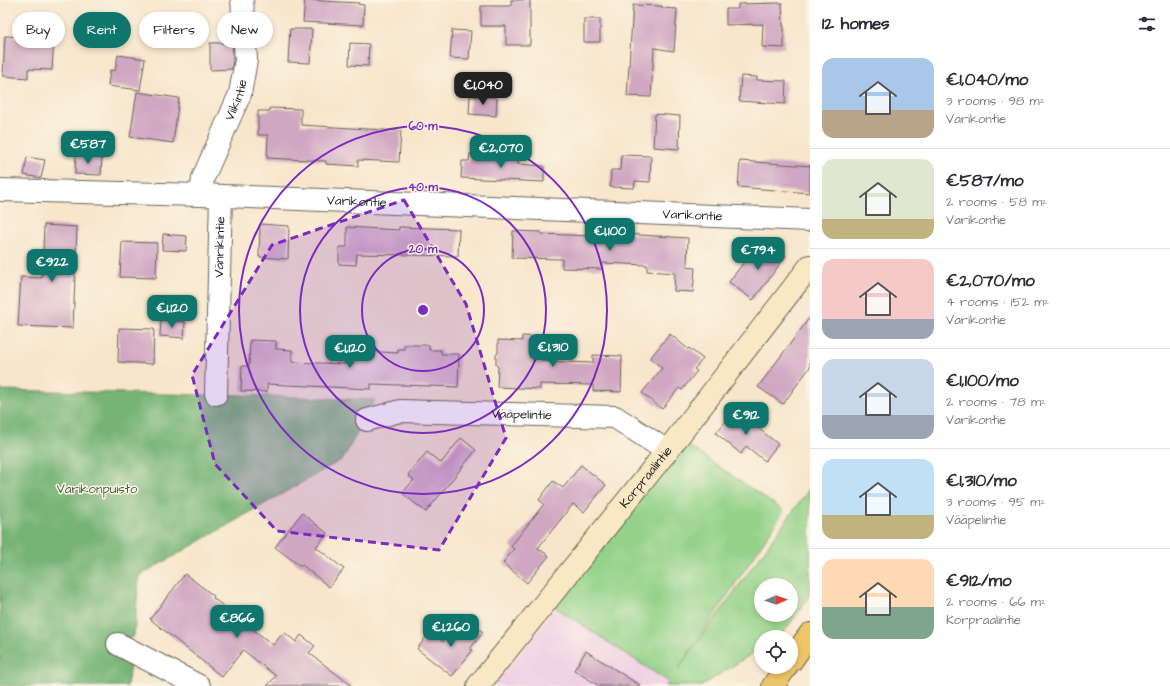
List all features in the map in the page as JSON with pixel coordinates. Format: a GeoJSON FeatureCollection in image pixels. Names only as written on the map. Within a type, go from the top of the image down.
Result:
{"type":"FeatureCollection","features":[{"type":"Feature","properties":{"kind":"highway"},"geometry":{"type":"LineString","coordinates":[[798,651],[810,634]]}},
{"type":"Feature","properties":{"kind":"highway"},"geometry":{"type":"LineString","coordinates":[[773,686],[781,674]]}},
{"type":"Feature","properties":{"kind":"street","name":"Viikintie"},"geometry":{"type":"LineString","coordinates":[[211,196],[203,178],[240,94],[246,60],[242,0]]}},
{"type":"Feature","properties":{"kind":"street","name":"Varikontie"},"geometry":{"type":"LineString","coordinates":[[0,190],[211,196],[810,220]]}},
{"type":"Feature","properties":{"kind":"street","name":"Vänrikintie"},"geometry":{"type":"LineString","coordinates":[[211,196],[216,394]]}},
{"type":"Feature","properties":{"kind":"street","name":"Korpraalintie"},"geometry":{"type":"LineString","coordinates":[[478,686],[667,450],[810,266]]}},
{"type":"Feature","properties":{"kind":"street","name":"Vääpelintie"},"geometry":{"type":"LineString","coordinates":[[367,420],[400,411],[615,417],[667,450]]}},
{"type":"Feature","properties":{"kind":"street"},"geometry":{"type":"LineString","coordinates":[[118,644],[199,686]]}},
{"type":"Feature","properties":{"kind":"highlighted area"},"geometry":{"type":"Polygon","coordinates":[[[404,200],[466,304],[506,438],[439,550],[277,531],[215,464],[192,375],[272,245],[404,200]]]}},
{"type":"Feature","properties":{"kind":"shaded area"},"geometry":{"type":"Polygon","coordinates":[[[555,607],[669,682],[666,686],[493,686],[555,607]]]}},
{"type":"Feature","properties":{"kind":"green space","name":"Varikonpuisto"},"geometry":{"type":"Polygon","coordinates":[[[0,386],[1,390],[216,394],[375,400],[343,459],[139,576],[134,636],[118,644],[130,666],[127,686],[0,686],[0,386]]]}},
{"type":"Feature","properties":{"kind":"green space"},"geometry":{"type":"Polygon","coordinates":[[[677,438],[784,511],[678,669],[810,488],[810,595],[798,612],[798,578],[754,578],[754,622],[791,622],[785,630],[754,630],[754,652],[701,686],[666,686],[669,682],[555,607],[677,438]]]}},
{"type":"Feature","properties":{"kind":"building"},"geometry":{"type":"Polygon","coordinates":[[[305,0],[359,3],[358,4],[364,5],[363,25],[303,22],[305,0]]]}},
{"type":"Feature","properties":{"kind":"building"},"geometry":{"type":"Polygon","coordinates":[[[511,0],[530,0],[530,45],[506,45],[506,26],[481,26],[481,6],[511,6],[511,0]]]}},
{"type":"Feature","properties":{"kind":"building"},"geometry":{"type":"Polygon","coordinates":[[[782,3],[784,48],[762,47],[763,24],[726,25],[726,9],[738,9],[738,4],[782,3]]]}},
{"type":"Feature","properties":{"kind":"building"},"geometry":{"type":"Polygon","coordinates":[[[633,5],[662,6],[662,8],[677,9],[674,51],[654,48],[651,97],[627,96],[633,5]]]}},
{"type":"Feature","properties":{"kind":"building"},"geometry":{"type":"Polygon","coordinates":[[[584,19],[600,19],[600,42],[584,42],[584,19]]]}},
{"type":"Feature","properties":{"kind":"building"},"geometry":{"type":"Polygon","coordinates":[[[290,29],[312,29],[310,63],[288,62],[290,29]]]}},
{"type":"Feature","properties":{"kind":"building"},"geometry":{"type":"Polygon","coordinates":[[[452,30],[471,31],[469,59],[450,58],[452,30]]]}},
{"type":"Feature","properties":{"kind":"building"},"geometry":{"type":"Polygon","coordinates":[[[5,36],[12,36],[12,48],[53,48],[52,70],[28,69],[28,78],[3,76],[5,36]]]}},
{"type":"Feature","properties":{"kind":"building"},"geometry":{"type":"Polygon","coordinates":[[[210,43],[217,43],[217,48],[232,48],[232,69],[210,70],[210,43]]]}},
{"type":"Feature","properties":{"kind":"building"},"geometry":{"type":"Polygon","coordinates":[[[350,43],[369,44],[368,66],[349,65],[350,43]]]}},
{"type":"Feature","properties":{"kind":"building"},"geometry":{"type":"Polygon","coordinates":[[[118,55],[145,59],[140,90],[108,86],[110,70],[115,71],[118,55]]]}},
{"type":"Feature","properties":{"kind":"building"},"geometry":{"type":"Polygon","coordinates":[[[741,76],[757,77],[757,80],[786,81],[785,104],[739,101],[741,76]]]}},
{"type":"Feature","properties":{"kind":"building"},"geometry":{"type":"Polygon","coordinates":[[[137,92],[179,98],[173,143],[130,137],[137,92]]]}},
{"type":"Feature","properties":{"kind":"building"},"geometry":{"type":"Polygon","coordinates":[[[470,96],[497,98],[496,116],[469,114],[470,96]]]}},
{"type":"Feature","properties":{"kind":"building"},"geometry":{"type":"Polygon","coordinates":[[[270,108],[301,109],[301,125],[401,131],[399,162],[358,160],[358,166],[326,164],[326,161],[267,158],[268,135],[258,135],[258,111],[269,111],[270,108]]]}},
{"type":"Feature","properties":{"kind":"building"},"geometry":{"type":"Polygon","coordinates":[[[655,114],[680,116],[679,149],[653,147],[655,114]]]}},
{"type":"Feature","properties":{"kind":"building"},"geometry":{"type":"Polygon","coordinates":[[[470,154],[519,158],[518,164],[544,166],[544,182],[461,178],[462,161],[469,161],[470,154]]]}},
{"type":"Feature","properties":{"kind":"building"},"geometry":{"type":"Polygon","coordinates":[[[76,155],[102,156],[101,175],[75,174],[76,155]]]}},
{"type":"Feature","properties":{"kind":"building"},"geometry":{"type":"Polygon","coordinates":[[[621,155],[651,156],[650,182],[635,181],[634,188],[610,187],[611,170],[620,170],[621,155]]]}},
{"type":"Feature","properties":{"kind":"building"},"geometry":{"type":"Polygon","coordinates":[[[27,157],[45,160],[41,178],[24,175],[27,157]]]}},
{"type":"Feature","properties":{"kind":"building"},"geometry":{"type":"Polygon","coordinates":[[[740,161],[810,166],[810,193],[738,187],[740,161]]]}},
{"type":"Feature","properties":{"kind":"building"},"geometry":{"type":"Polygon","coordinates":[[[260,224],[289,226],[288,259],[259,257],[260,224]]]}},
{"type":"Feature","properties":{"kind":"building"},"geometry":{"type":"Polygon","coordinates":[[[44,225],[77,227],[73,328],[18,326],[21,277],[42,278],[44,225]]]}},
{"type":"Feature","properties":{"kind":"building"},"geometry":{"type":"Polygon","coordinates":[[[347,227],[399,230],[399,227],[459,229],[458,256],[357,254],[356,265],[339,264],[339,247],[347,247],[347,227]]]}},
{"type":"Feature","properties":{"kind":"building"},"geometry":{"type":"Polygon","coordinates":[[[513,231],[541,232],[541,234],[593,236],[593,232],[688,238],[687,267],[695,268],[693,292],[674,291],[675,273],[647,271],[647,265],[602,263],[602,269],[562,268],[562,259],[512,258],[513,231]]]}},
{"type":"Feature","properties":{"kind":"building"},"geometry":{"type":"Polygon","coordinates":[[[163,234],[187,236],[186,251],[162,250],[163,234]]]}},
{"type":"Feature","properties":{"kind":"building"},"geometry":{"type":"Polygon","coordinates":[[[122,242],[157,243],[156,278],[120,277],[122,242]]]}},
{"type":"Feature","properties":{"kind":"building"},"geometry":{"type":"Polygon","coordinates":[[[767,242],[786,256],[753,300],[729,282],[747,258],[752,262],[767,242]]]}},
{"type":"Feature","properties":{"kind":"building"},"geometry":{"type":"Polygon","coordinates":[[[810,317],[810,367],[783,404],[758,387],[810,317]]]}},
{"type":"Feature","properties":{"kind":"building"},"geometry":{"type":"Polygon","coordinates":[[[161,320],[185,322],[184,338],[160,336],[161,320]]]}},
{"type":"Feature","properties":{"kind":"building"},"geometry":{"type":"Polygon","coordinates":[[[119,328],[154,329],[153,364],[118,362],[119,328]]]}},
{"type":"Feature","properties":{"kind":"building"},"geometry":{"type":"Polygon","coordinates":[[[670,334],[703,359],[694,369],[697,371],[682,390],[679,388],[662,409],[642,393],[662,368],[650,358],[670,334]]]}},
{"type":"Feature","properties":{"kind":"building"},"geometry":{"type":"Polygon","coordinates":[[[522,336],[543,337],[542,361],[593,363],[593,355],[622,356],[621,392],[593,391],[593,385],[540,384],[540,389],[497,387],[498,367],[496,365],[496,355],[498,353],[498,340],[522,341],[522,336]]]}},
{"type":"Feature","properties":{"kind":"building"},"geometry":{"type":"Polygon","coordinates":[[[250,340],[276,341],[276,349],[292,350],[292,362],[345,364],[345,350],[398,353],[398,349],[404,349],[404,345],[429,345],[429,350],[441,350],[441,354],[459,354],[458,387],[371,384],[371,389],[267,384],[267,392],[241,391],[242,366],[249,366],[250,340]]]}},
{"type":"Feature","properties":{"kind":"building"},"geometry":{"type":"Polygon","coordinates":[[[735,410],[778,444],[765,461],[746,446],[741,454],[716,433],[735,410]]]}},
{"type":"Feature","properties":{"kind":"building"},"geometry":{"type":"Polygon","coordinates":[[[461,438],[476,450],[426,512],[402,493],[414,480],[408,475],[427,452],[441,463],[461,438]]]}},
{"type":"Feature","properties":{"kind":"building"},"geometry":{"type":"Polygon","coordinates":[[[581,465],[606,485],[584,512],[573,504],[538,548],[549,556],[527,583],[503,563],[514,549],[511,546],[544,504],[539,500],[553,481],[563,488],[581,465]]]}},
{"type":"Feature","properties":{"kind":"building"},"geometry":{"type":"Polygon","coordinates":[[[302,513],[327,533],[316,547],[344,569],[329,587],[302,565],[300,566],[275,547],[302,513]]]}},
{"type":"Feature","properties":{"kind":"building"},"geometry":{"type":"Polygon","coordinates":[[[185,574],[273,645],[284,632],[296,642],[301,635],[315,646],[309,653],[352,686],[267,686],[276,676],[243,650],[222,677],[150,619],[185,574]]]}},
{"type":"Feature","properties":{"kind":"building"},"geometry":{"type":"Polygon","coordinates":[[[467,620],[483,632],[470,649],[473,650],[452,676],[417,649],[430,632],[443,642],[450,633],[454,636],[467,620]]]}},
{"type":"Feature","properties":{"kind":"building"},"geometry":{"type":"Polygon","coordinates":[[[586,651],[641,686],[599,686],[574,670],[586,651]]]}}]}
